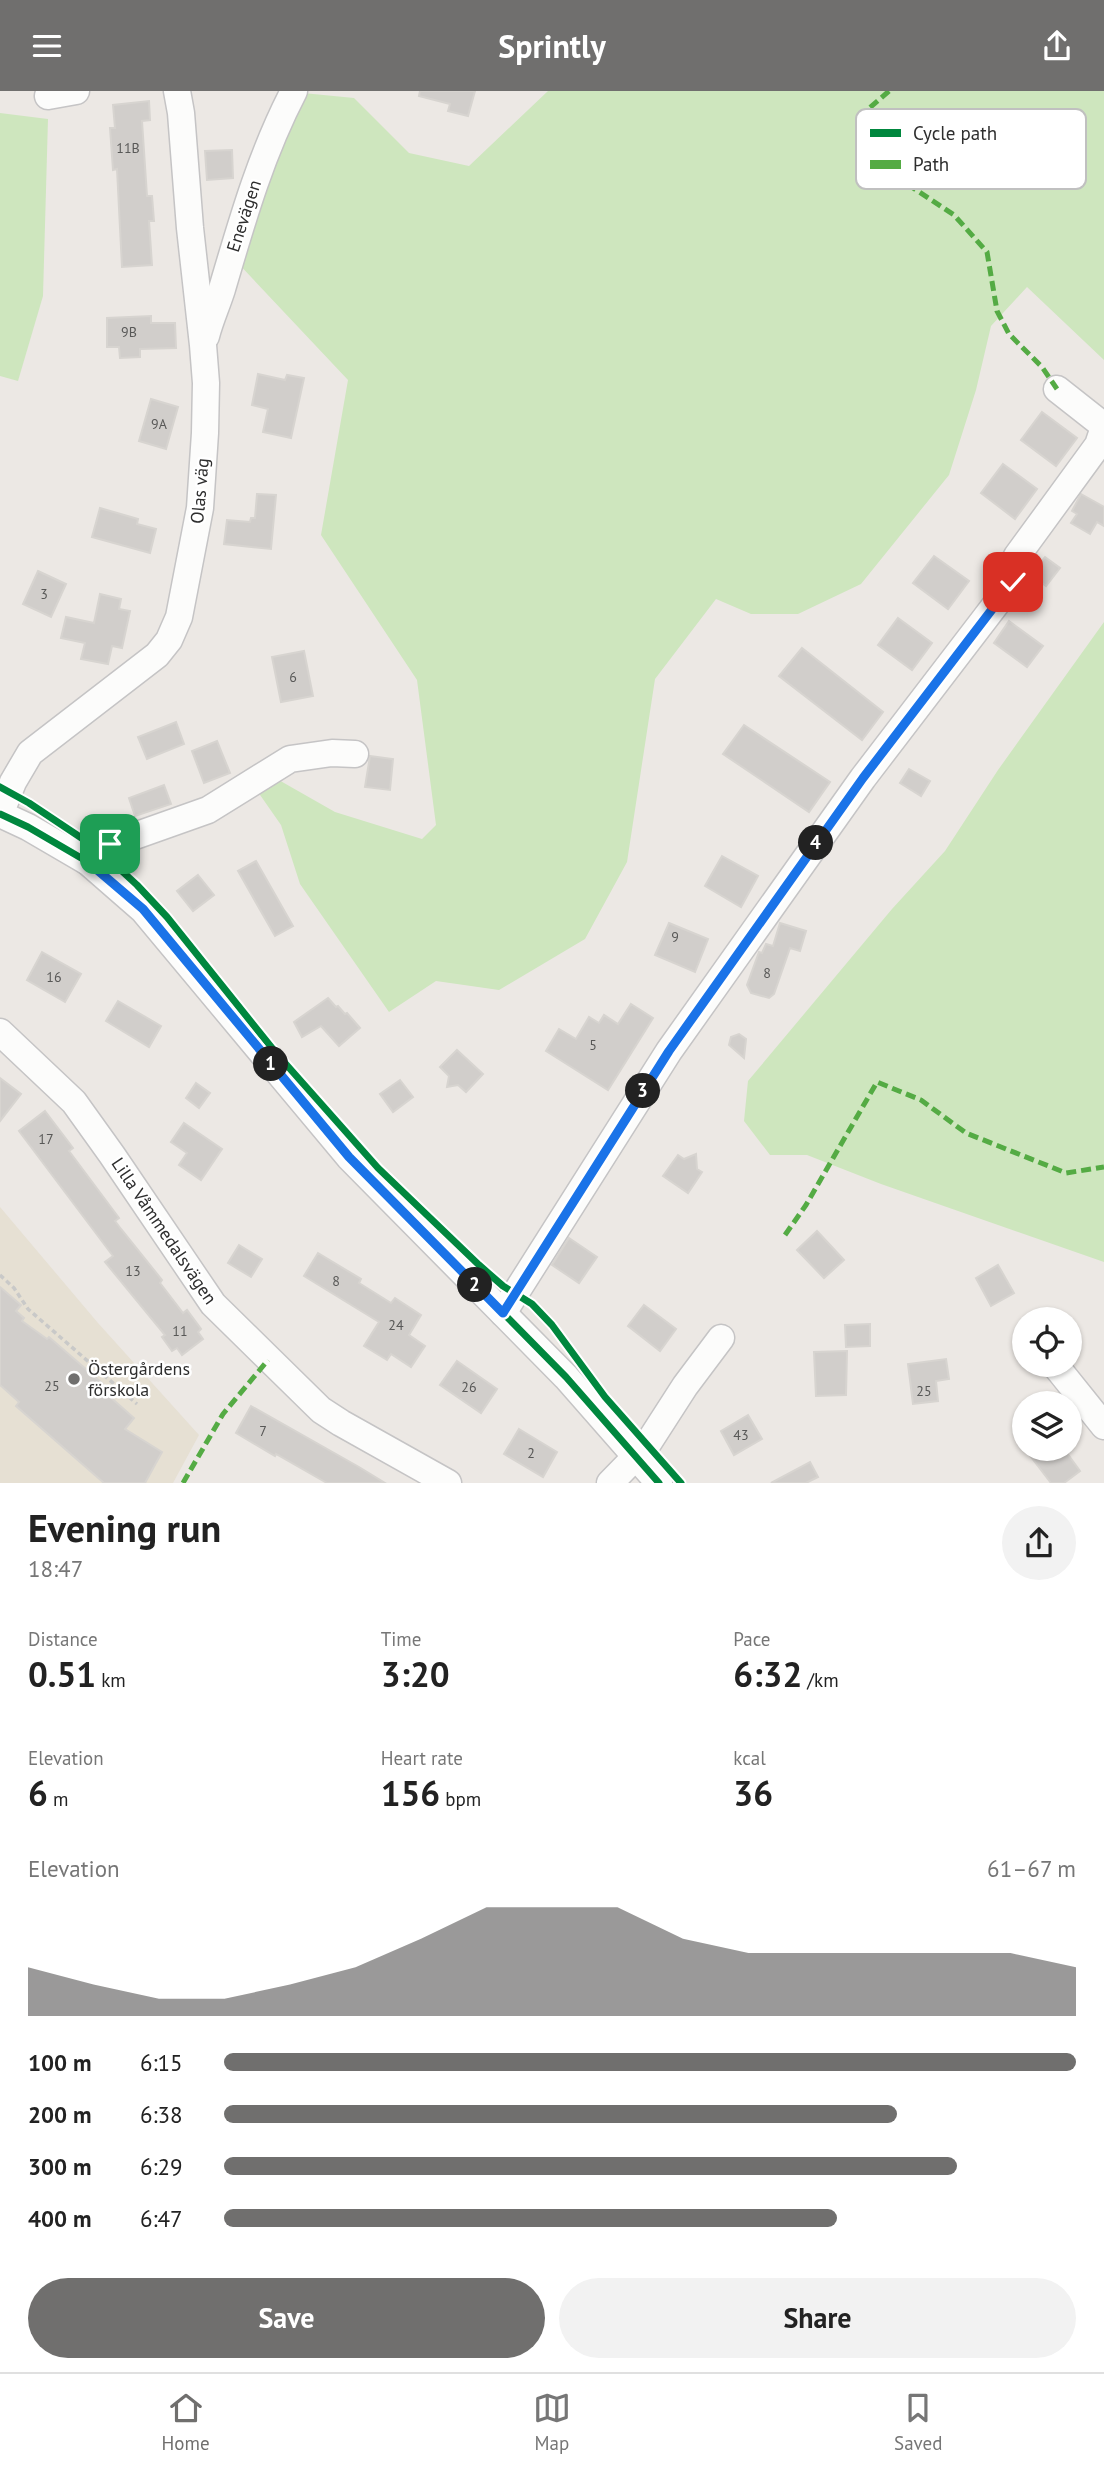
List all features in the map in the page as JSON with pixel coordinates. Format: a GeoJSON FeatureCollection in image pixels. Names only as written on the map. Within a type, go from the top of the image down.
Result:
{"type":"FeatureCollection","features":[{"type":"Feature","properties":{"kind":"street"},"geometry":{"type":"LineString","coordinates":[[48,96],[76,91]]}},
{"type":"Feature","properties":{"kind":"street","name":"Olas väg"},"geometry":{"type":"LineString","coordinates":[[0,814],[13,782],[30,753],[157,655],[169,641],[180,617],[200,508],[205,406],[203,345],[177,91]]}},
{"type":"Feature","properties":{"kind":"street","name":"Enevägen"},"geometry":{"type":"LineString","coordinates":[[203,345],[239,227],[268,145],[294,91]]}},
{"type":"Feature","properties":{"kind":"street"},"geometry":{"type":"LineString","coordinates":[[503,1313],[669,1051],[863,778],[1013,582],[1012,566],[1017,556],[1098,446],[1103,430],[1093,416],[1057,389]]}},
{"type":"Feature","properties":{"kind":"street"},"geometry":{"type":"LineString","coordinates":[[88,862],[98,849],[208,810],[290,759],[320,754],[355,754]]}},
{"type":"Feature","properties":{"kind":"street"},"geometry":{"type":"LineString","coordinates":[[0,814],[88,862],[143,909],[349,1157],[566,1377],[659,1483]]}},
{"type":"Feature","properties":{"kind":"street","name":"Lilla Våmmedalsvägen"},"geometry":{"type":"LineString","coordinates":[[0,1031],[74,1102],[222,1314],[321,1410],[449,1483]]}},
{"type":"Feature","properties":{"kind":"street"},"geometry":{"type":"LineString","coordinates":[[610,1483],[647,1445],[720,1338]]}},
{"type":"Feature","properties":{"kind":"street"},"geometry":{"type":"LineString","coordinates":[[1065,1377],[1104,1426]]}},
{"type":"Feature","properties":{"kind":"path"},"geometry":{"type":"LineString","coordinates":[[0,1275],[14,1288],[28,1309],[137,1404]]}},
{"type":"Feature","properties":{"kind":"shaded area","name":"Östergårdens förskola"},"geometry":{"type":"Polygon","coordinates":[[[0,1207],[98,1323],[199,1435],[173,1483],[0,1483],[0,1207]]]}},
{"type":"Feature","properties":{"kind":"green space"},"geometry":{"type":"Polygon","coordinates":[[[548,91],[1104,91],[1104,360],[1027,287],[991,326],[976,390],[949,475],[861,584],[798,614],[751,614],[716,599],[655,679],[627,862],[585,939],[499,990],[436,981],[389,1012],[300,884],[281,825],[258,792],[277,779],[335,812],[422,839],[436,825],[417,680],[321,535],[348,380],[235,260],[303,93],[354,98],[409,153],[469,166],[548,91]]]}},
{"type":"Feature","properties":{"kind":"green space"},"geometry":{"type":"Polygon","coordinates":[[[0,113],[48,119],[43,296],[18,381],[0,376],[0,113]]]}},
{"type":"Feature","properties":{"kind":"green space"},"geometry":{"type":"Polygon","coordinates":[[[1104,622],[1104,1262],[881,1184],[807,1155],[770,1155],[744,1121],[748,1081],[892,909],[945,851],[998,770],[1104,622]]]}},
{"type":"Feature","properties":{"kind":"building"},"geometry":{"type":"Polygon","coordinates":[[[420,91],[475,91],[468,116],[448,111],[450,104],[419,96],[420,91]]]}},
{"type":"Feature","properties":{"kind":"building"},"geometry":{"type":"Polygon","coordinates":[[[149,101],[150,120],[142,121],[147,196],[152,196],[154,221],[149,221],[152,265],[122,267],[117,169],[113,170],[110,128],[115,128],[113,105],[149,101]]]}},
{"type":"Feature","properties":{"kind":"building"},"geometry":{"type":"Polygon","coordinates":[[[232,150],[233,178],[207,180],[205,151],[232,150]]]}},
{"type":"Feature","properties":{"kind":"building"},"geometry":{"type":"Polygon","coordinates":[[[151,316],[151,323],[175,323],[176,348],[140,349],[140,357],[120,358],[119,347],[107,347],[107,318],[151,316]]]}},
{"type":"Feature","properties":{"kind":"building"},"geometry":{"type":"Polygon","coordinates":[[[258,374],[285,380],[287,375],[304,378],[291,438],[263,432],[268,409],[252,405],[258,374]]]}},
{"type":"Feature","properties":{"kind":"building"},"geometry":{"type":"Polygon","coordinates":[[[151,399],[178,407],[166,449],[139,441],[151,399]]]}},
{"type":"Feature","properties":{"kind":"building"},"geometry":{"type":"Polygon","coordinates":[[[1042,412],[1077,438],[1056,466],[1021,440],[1042,412]]]}},
{"type":"Feature","properties":{"kind":"building"},"geometry":{"type":"Polygon","coordinates":[[[1003,464],[1037,489],[1015,519],[981,493],[1003,464]]]}},
{"type":"Feature","properties":{"kind":"building"},"geometry":{"type":"Polygon","coordinates":[[[257,494],[276,495],[271,549],[224,544],[227,520],[250,522],[251,518],[255,518],[257,494]]]}},
{"type":"Feature","properties":{"kind":"building"},"geometry":{"type":"Polygon","coordinates":[[[1081,494],[1104,507],[1104,526],[1097,522],[1090,534],[1071,523],[1077,514],[1072,511],[1081,494]]]}},
{"type":"Feature","properties":{"kind":"building"},"geometry":{"type":"Polygon","coordinates":[[[100,508],[138,519],[137,524],[156,529],[150,553],[92,537],[100,508]]]}},
{"type":"Feature","properties":{"kind":"building"},"geometry":{"type":"Polygon","coordinates":[[[934,556],[969,581],[948,609],[913,583],[934,556]]]}},
{"type":"Feature","properties":{"kind":"building"},"geometry":{"type":"Polygon","coordinates":[[[1045,557],[1060,568],[1046,586],[1031,574],[1045,557]]]}},
{"type":"Feature","properties":{"kind":"building"},"geometry":{"type":"Polygon","coordinates":[[[38,571],[66,584],[51,617],[23,604],[38,571]]]}},
{"type":"Feature","properties":{"kind":"building"},"geometry":{"type":"Polygon","coordinates":[[[100,594],[121,599],[119,609],[130,611],[122,648],[112,646],[108,664],[81,659],[85,643],[61,638],[66,617],[94,623],[100,594]]]}},
{"type":"Feature","properties":{"kind":"building"},"geometry":{"type":"Polygon","coordinates":[[[898,618],[932,643],[912,670],[878,645],[898,618]]]}},
{"type":"Feature","properties":{"kind":"building"},"geometry":{"type":"Polygon","coordinates":[[[1009,621],[1043,646],[1027,667],[994,643],[1009,621]]]}},
{"type":"Feature","properties":{"kind":"building"},"geometry":{"type":"Polygon","coordinates":[[[802,648],[883,712],[862,740],[779,676],[802,648]]]}},
{"type":"Feature","properties":{"kind":"building"},"geometry":{"type":"Polygon","coordinates":[[[304,651],[313,696],[281,702],[272,657],[304,651]]]}},
{"type":"Feature","properties":{"kind":"building"},"geometry":{"type":"Polygon","coordinates":[[[176,722],[184,744],[147,759],[138,737],[176,722]]]}},
{"type":"Feature","properties":{"kind":"building"},"geometry":{"type":"Polygon","coordinates":[[[744,725],[830,782],[809,812],[723,754],[744,725]]]}},
{"type":"Feature","properties":{"kind":"building"},"geometry":{"type":"Polygon","coordinates":[[[217,741],[230,773],[204,783],[192,751],[217,741]]]}},
{"type":"Feature","properties":{"kind":"building"},"geometry":{"type":"Polygon","coordinates":[[[370,756],[393,759],[390,790],[365,787],[370,756]]]}},
{"type":"Feature","properties":{"kind":"building"},"geometry":{"type":"Polygon","coordinates":[[[909,769],[930,781],[921,796],[900,783],[909,769]]]}},
{"type":"Feature","properties":{"kind":"building"},"geometry":{"type":"Polygon","coordinates":[[[164,785],[171,804],[135,816],[129,798],[164,785]]]}},
{"type":"Feature","properties":{"kind":"building"},"geometry":{"type":"Polygon","coordinates":[[[722,856],[758,876],[741,907],[705,886],[722,856]]]}},
{"type":"Feature","properties":{"kind":"building"},"geometry":{"type":"Polygon","coordinates":[[[256,861],[293,926],[275,936],[238,871],[256,861]]]}},
{"type":"Feature","properties":{"kind":"building"},"geometry":{"type":"Polygon","coordinates":[[[198,875],[214,895],[193,911],[177,891],[198,875]]]}},
{"type":"Feature","properties":{"kind":"building"},"geometry":{"type":"Polygon","coordinates":[[[669,923],[708,939],[695,972],[655,955],[669,923]]]}},
{"type":"Feature","properties":{"kind":"building"},"geometry":{"type":"Polygon","coordinates":[[[780,923],[806,931],[800,951],[790,948],[774,994],[769,998],[751,993],[747,985],[759,952],[762,953],[766,944],[773,946],[780,923]]]}},
{"type":"Feature","properties":{"kind":"building"},"geometry":{"type":"Polygon","coordinates":[[[42,952],[81,974],[65,1002],[27,980],[42,952]]]}},
{"type":"Feature","properties":{"kind":"building"},"geometry":{"type":"Polygon","coordinates":[[[328,998],[360,1028],[339,1046],[321,1026],[302,1037],[294,1022],[328,998]]]}},
{"type":"Feature","properties":{"kind":"building"},"geometry":{"type":"Polygon","coordinates":[[[118,1001],[161,1026],[149,1047],[106,1021],[118,1001]]]}},
{"type":"Feature","properties":{"kind":"building"},"geometry":{"type":"Polygon","coordinates":[[[631,1004],[653,1018],[608,1090],[546,1051],[559,1029],[576,1039],[589,1017],[599,1023],[604,1015],[618,1024],[631,1004]]]}},
{"type":"Feature","properties":{"kind":"building"},"geometry":{"type":"Polygon","coordinates":[[[739,1034],[746,1039],[744,1058],[729,1045],[731,1037],[739,1034]]]}},
{"type":"Feature","properties":{"kind":"building"},"geometry":{"type":"Polygon","coordinates":[[[457,1050],[483,1074],[466,1092],[458,1085],[447,1087],[449,1076],[440,1067],[457,1050]]]}},
{"type":"Feature","properties":{"kind":"building"},"geometry":{"type":"Polygon","coordinates":[[[0,1078],[21,1094],[0,1121],[0,1078]]]}},
{"type":"Feature","properties":{"kind":"building"},"geometry":{"type":"Polygon","coordinates":[[[400,1080],[413,1097],[393,1112],[380,1094],[400,1080]]]}},
{"type":"Feature","properties":{"kind":"building"},"geometry":{"type":"Polygon","coordinates":[[[196,1083],[210,1093],[199,1108],[186,1098],[196,1083]]]}},
{"type":"Feature","properties":{"kind":"building"},"geometry":{"type":"Polygon","coordinates":[[[45,1111],[73,1148],[69,1151],[119,1218],[115,1221],[162,1280],[160,1283],[183,1313],[187,1310],[201,1329],[198,1332],[203,1339],[182,1355],[177,1348],[172,1351],[162,1337],[165,1335],[105,1262],[113,1256],[19,1131],[45,1111]]]}},
{"type":"Feature","properties":{"kind":"building"},"geometry":{"type":"Polygon","coordinates":[[[184,1123],[222,1149],[201,1180],[179,1165],[187,1153],[171,1142],[184,1123]]]}},
{"type":"Feature","properties":{"kind":"building"},"geometry":{"type":"Polygon","coordinates":[[[696,1154],[697,1169],[702,1172],[688,1193],[663,1176],[678,1155],[684,1159],[696,1154]]]}},
{"type":"Feature","properties":{"kind":"building"},"geometry":{"type":"Polygon","coordinates":[[[817,1231],[844,1260],[824,1278],[797,1250],[817,1231]]]}},
{"type":"Feature","properties":{"kind":"building"},"geometry":{"type":"Polygon","coordinates":[[[569,1238],[597,1257],[579,1283],[552,1265],[569,1238]]]}},
{"type":"Feature","properties":{"kind":"building"},"geometry":{"type":"Polygon","coordinates":[[[239,1245],[262,1259],[251,1277],[228,1263],[239,1245]]]}},
{"type":"Feature","properties":{"kind":"building"},"geometry":{"type":"Polygon","coordinates":[[[318,1253],[361,1279],[359,1283],[391,1303],[395,1298],[421,1315],[409,1335],[425,1346],[411,1367],[391,1354],[387,1360],[364,1346],[379,1322],[304,1276],[318,1253]]]}},
{"type":"Feature","properties":{"kind":"building"},"geometry":{"type":"Polygon","coordinates":[[[998,1265],[1014,1293],[991,1306],[976,1278],[998,1265]]]}},
{"type":"Feature","properties":{"kind":"building"},"geometry":{"type":"Polygon","coordinates":[[[0,1287],[21,1305],[16,1311],[24,1318],[22,1321],[47,1339],[49,1337],[103,1384],[100,1388],[134,1418],[125,1429],[162,1452],[145,1483],[104,1483],[16,1406],[19,1402],[0,1385],[0,1287]]]}},
{"type":"Feature","properties":{"kind":"building"},"geometry":{"type":"Polygon","coordinates":[[[644,1305],[676,1329],[660,1351],[628,1326],[644,1305]]]}},
{"type":"Feature","properties":{"kind":"building"},"geometry":{"type":"Polygon","coordinates":[[[870,1324],[870,1346],[846,1347],[845,1325],[870,1324]]]}},
{"type":"Feature","properties":{"kind":"building"},"geometry":{"type":"Polygon","coordinates":[[[847,1351],[846,1395],[816,1396],[814,1352],[847,1351]]]}},
{"type":"Feature","properties":{"kind":"building"},"geometry":{"type":"Polygon","coordinates":[[[946,1359],[949,1379],[936,1381],[938,1401],[913,1404],[908,1364],[946,1359]]]}},
{"type":"Feature","properties":{"kind":"building"},"geometry":{"type":"Polygon","coordinates":[[[457,1361],[497,1389],[481,1413],[440,1385],[457,1361]]]}},
{"type":"Feature","properties":{"kind":"building"},"geometry":{"type":"Polygon","coordinates":[[[251,1406],[385,1483],[327,1483],[276,1454],[275,1456],[236,1433],[251,1406]]]}},
{"type":"Feature","properties":{"kind":"building"},"geometry":{"type":"Polygon","coordinates":[[[748,1415],[762,1439],[734,1455],[721,1431],[748,1415]]]}},
{"type":"Feature","properties":{"kind":"building"},"geometry":{"type":"Polygon","coordinates":[[[519,1429],[557,1452],[543,1477],[504,1454],[519,1429]]]}},
{"type":"Feature","properties":{"kind":"building"},"geometry":{"type":"Polygon","coordinates":[[[1034,1461],[1073,1461],[1080,1471],[1064,1483],[1051,1483],[1034,1461]]]}},
{"type":"Feature","properties":{"kind":"building"},"geometry":{"type":"Polygon","coordinates":[[[810,1462],[818,1477],[806,1483],[771,1483],[810,1462]]]}},
{"type":"Feature","properties":{"kind":"marked path"},"geometry":{"type":"LineString","coordinates":[[868,109],[889,91]]}},
{"type":"Feature","properties":{"kind":"marked path"},"geometry":{"type":"LineString","coordinates":[[915,189],[954,215],[987,252],[997,311],[1009,334],[1042,367],[1057,389]]}},
{"type":"Feature","properties":{"kind":"marked path"},"geometry":{"type":"LineString","coordinates":[[785,1235],[806,1205],[877,1082],[921,1100],[966,1133],[1066,1173],[1104,1167]]}},
{"type":"Feature","properties":{"kind":"marked path"},"geometry":{"type":"LineString","coordinates":[[183,1483],[223,1414],[268,1360]]}},
{"type":"Feature","properties":{"kind":"cycle path"},"geometry":{"type":"LineString","coordinates":[[511,1302],[669,1051],[863,778],[1013,582]]}},
{"type":"Feature","properties":{"kind":"cycle path"},"geometry":{"type":"LineString","coordinates":[[0,787],[98,849],[137,885],[167,917],[276,1053],[378,1168],[479,1265],[503,1286],[532,1304],[552,1325],[605,1397],[681,1483]]}},
{"type":"Feature","properties":{"kind":"cycle path"},"geometry":{"type":"LineString","coordinates":[[0,814],[88,862],[110,880],[143,910],[256,1046]]}},
{"type":"Feature","properties":{"kind":"cycle path"},"geometry":{"type":"LineString","coordinates":[[303,1102],[372,1180],[566,1377],[659,1483]]}},
{"type":"Feature","properties":{"kind":"place","name":"Östergårdens förskola"},"geometry":{"type":"Point","coordinates":[74,1379]}},
{"type":"Feature","properties":{"kind":"route"},"geometry":{"type":"LineString","coordinates":[[110,844],[98,849],[88,862],[143,909],[349,1157],[503,1313],[669,1051],[863,778],[1013,582]]}}]}
